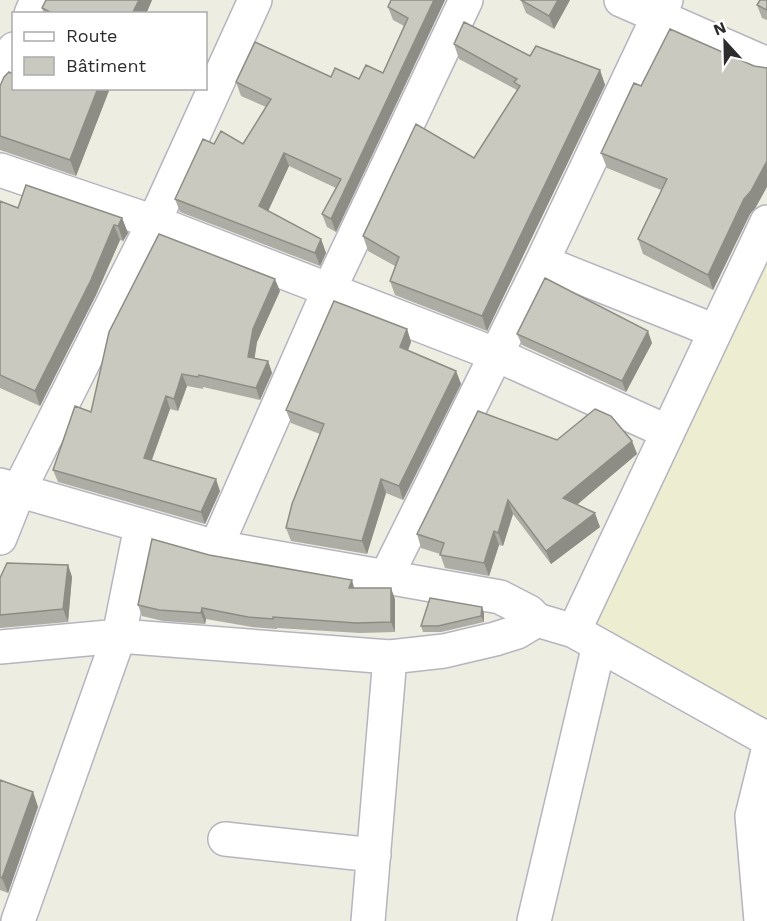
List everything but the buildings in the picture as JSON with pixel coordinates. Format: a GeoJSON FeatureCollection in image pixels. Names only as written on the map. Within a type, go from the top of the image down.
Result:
{"type":"FeatureCollection","features":[{"type":"Feature","properties":{"kind":"street"},"geometry":{"type":"LineString","coordinates":[[0,538],[9,487],[154,222],[255,0]]}},
{"type":"Feature","properties":{"kind":"street"},"geometry":{"type":"LineString","coordinates":[[216,547],[329,290],[466,0]]}},
{"type":"Feature","properties":{"kind":"street"},"geometry":{"type":"LineString","coordinates":[[621,0],[662,9],[767,64]]}},
{"type":"Feature","properties":{"kind":"street"},"geometry":{"type":"LineString","coordinates":[[386,577],[497,355],[662,9]]}},
{"type":"Feature","properties":{"kind":"street"},"geometry":{"type":"LineString","coordinates":[[0,170],[154,222],[497,355],[668,432]]}},
{"type":"Feature","properties":{"kind":"street"},"geometry":{"type":"LineString","coordinates":[[534,921],[586,638],[668,432],[767,222]]}},
{"type":"Feature","properties":{"kind":"street"},"geometry":{"type":"LineString","coordinates":[[542,262],[715,332]]}},
{"type":"Feature","properties":{"kind":"street"},"geometry":{"type":"LineString","coordinates":[[9,487],[216,547],[500,597],[529,612],[537,620],[586,638],[767,739]]}},
{"type":"Feature","properties":{"kind":"street"},"geometry":{"type":"LineString","coordinates":[[0,914],[17,921],[119,636],[141,526]]}},
{"type":"Feature","properties":{"kind":"street"},"geometry":{"type":"LineString","coordinates":[[0,647],[119,636],[390,657],[444,651],[495,639],[517,632],[537,620]]}},
{"type":"Feature","properties":{"kind":"street"},"geometry":{"type":"LineString","coordinates":[[368,921],[390,657]]}},
{"type":"Feature","properties":{"kind":"street"},"geometry":{"type":"LineString","coordinates":[[760,921],[752,816],[767,755]]}},
{"type":"Feature","properties":{"kind":"street"},"geometry":{"type":"LineString","coordinates":[[225,839],[374,855]]}},
{"type":"Feature","properties":{"kind":"shaded area"},"geometry":{"type":"Polygon","coordinates":[[[767,239],[767,720],[590,627],[767,239]]]}}]}
